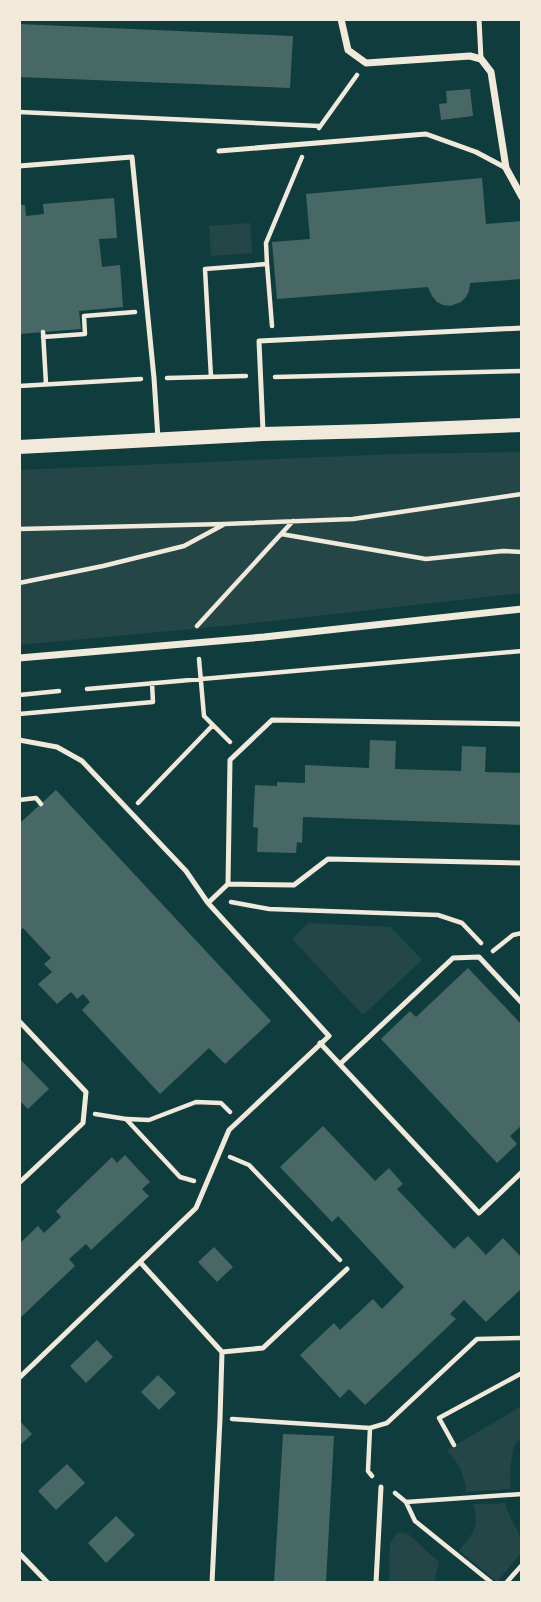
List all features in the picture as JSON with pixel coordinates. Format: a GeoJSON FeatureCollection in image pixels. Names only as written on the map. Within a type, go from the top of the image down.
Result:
{"type":"FeatureCollection","features":[{"type":"Feature","properties":{"kind":"main road"},"geometry":{"type":"LineString","coordinates":[[19,447],[263,434],[522,425]]}},
{"type":"Feature","properties":{"kind":"street"},"geometry":{"type":"LineString","coordinates":[[341,19],[348,50],[366,63],[470,56],[481,59],[491,72],[506,167],[522,197]]}},
{"type":"Feature","properties":{"kind":"street"},"geometry":{"type":"LineString","coordinates":[[19,658],[264,637],[522,609]]}},
{"type":"Feature","properties":{"kind":"lane"},"geometry":{"type":"LineString","coordinates":[[479,19],[481,59]]}},
{"type":"Feature","properties":{"kind":"lane"},"geometry":{"type":"LineString","coordinates":[[219,151],[426,134],[476,152],[506,167]]}},
{"type":"Feature","properties":{"kind":"lane"},"geometry":{"type":"LineString","coordinates":[[19,166],[132,157],[159,440]]}},
{"type":"Feature","properties":{"kind":"lane"},"geometry":{"type":"LineString","coordinates":[[263,434],[259,341],[522,328]]}},
{"type":"Feature","properties":{"kind":"lane"},"geometry":{"type":"LineString","coordinates":[[228,884],[230,760],[272,720],[522,724]]}},
{"type":"Feature","properties":{"kind":"lane"},"geometry":{"type":"LineString","coordinates":[[19,740],[57,747],[82,761],[186,871],[329,1036],[229,1129],[197,1208],[19,1378]]}},
{"type":"Feature","properties":{"kind":"lane"},"geometry":{"type":"LineString","coordinates":[[210,900],[228,884],[294,885],[328,859],[522,863]]}},
{"type":"Feature","properties":{"kind":"lane"},"geometry":{"type":"LineString","coordinates":[[340,1065],[453,958],[479,957],[522,1003]]}},
{"type":"Feature","properties":{"kind":"lane"},"geometry":{"type":"LineString","coordinates":[[19,1021],[86,1092],[83,1123],[19,1182]]}},
{"type":"Feature","properties":{"kind":"lane"},"geometry":{"type":"LineString","coordinates":[[320,1043],[479,1213],[522,1172]]}},
{"type":"Feature","properties":{"kind":"lane"},"geometry":{"type":"LineString","coordinates":[[140,1262],[222,1352],[212,1583]]}},
{"type":"Feature","properties":{"kind":"lane"},"geometry":{"type":"LineString","coordinates":[[222,1352],[263,1348],[347,1269]]}},
{"type":"Feature","properties":{"kind":"lane"},"geometry":{"type":"LineString","coordinates":[[376,1583],[381,1487]]}},
{"type":"Feature","properties":{"kind":"lane"},"geometry":{"type":"LineString","coordinates":[[19,1553],[48,1583]]}},
{"type":"Feature","properties":{"kind":"path"},"geometry":{"type":"LineString","coordinates":[[277,377],[266,243],[308,144],[366,63]]}},
{"type":"Feature","properties":{"kind":"path"},"geometry":{"type":"LineString","coordinates":[[19,112],[321,126]]}},
{"type":"Feature","properties":{"kind":"path"},"geometry":{"type":"LineString","coordinates":[[211,377],[205,269],[267,264]]}},
{"type":"Feature","properties":{"kind":"path"},"geometry":{"type":"LineString","coordinates":[[46,384],[43,335],[85,334],[84,316],[147,311]]}},
{"type":"Feature","properties":{"kind":"path"},"geometry":{"type":"LineString","coordinates":[[19,529],[354,519],[522,494]]}},
{"type":"Feature","properties":{"kind":"path"},"geometry":{"type":"LineString","coordinates":[[195,628],[293,521]]}},
{"type":"Feature","properties":{"kind":"path"},"geometry":{"type":"LineString","coordinates":[[19,583],[184,546],[224,524]]}},
{"type":"Feature","properties":{"kind":"path"},"geometry":{"type":"LineString","coordinates":[[281,534],[426,559],[503,551],[522,552]]}},
{"type":"Feature","properties":{"kind":"path"},"geometry":{"type":"LineString","coordinates":[[87,689],[522,651]]}},
{"type":"Feature","properties":{"kind":"path"},"geometry":{"type":"LineString","coordinates":[[199,659],[204,716],[239,752]]}},
{"type":"Feature","properties":{"kind":"path"},"geometry":{"type":"LineString","coordinates":[[19,714],[153,702],[152,683]]}},
{"type":"Feature","properties":{"kind":"path"},"geometry":{"type":"LineString","coordinates":[[19,695],[59,691]]}},
{"type":"Feature","properties":{"kind":"path"},"geometry":{"type":"LineString","coordinates":[[130,812],[214,725]]}},
{"type":"Feature","properties":{"kind":"path"},"geometry":{"type":"LineString","coordinates":[[19,800],[36,798],[41,804]]}},
{"type":"Feature","properties":{"kind":"path"},"geometry":{"type":"LineString","coordinates":[[210,900],[269,909],[438,915],[462,923],[499,961]]}},
{"type":"Feature","properties":{"kind":"path"},"geometry":{"type":"LineString","coordinates":[[479,957],[490,953],[513,935],[522,933]]}},
{"type":"Feature","properties":{"kind":"path"},"geometry":{"type":"LineString","coordinates":[[84,1112],[149,1120],[196,1102],[221,1103],[238,1121]]}},
{"type":"Feature","properties":{"kind":"path"},"geometry":{"type":"LineString","coordinates":[[126,1119],[180,1177],[206,1185]]}},
{"type":"Feature","properties":{"kind":"path"},"geometry":{"type":"LineString","coordinates":[[249,1165],[347,1269]]}},
{"type":"Feature","properties":{"kind":"path"},"geometry":{"type":"LineString","coordinates":[[220,1419],[370,1428],[387,1423],[477,1339],[522,1338]]}},
{"type":"Feature","properties":{"kind":"path"},"geometry":{"type":"LineString","coordinates":[[454,1445],[439,1418],[522,1373]]}},
{"type":"Feature","properties":{"kind":"path"},"geometry":{"type":"LineString","coordinates":[[370,1428],[368,1471],[381,1487],[389,1489],[406,1502],[415,1521],[492,1583]]}},
{"type":"Feature","properties":{"kind":"path"},"geometry":{"type":"LineString","coordinates":[[406,1502],[522,1494]]}},
{"type":"Feature","properties":{"kind":"path"},"geometry":{"type":"LineString","coordinates":[[506,1583],[522,1565]]}},
{"type":"Feature","properties":{"kind":"shaded area"},"geometry":{"type":"Polygon","coordinates":[[[250,223],[252,253],[211,256],[209,226],[250,223]]]}},
{"type":"Feature","properties":{"kind":"shaded area"},"geometry":{"type":"Polygon","coordinates":[[[522,452],[522,593],[245,624],[19,645],[19,470],[395,454],[522,452]]]}},
{"type":"Feature","properties":{"kind":"shaded area"},"geometry":{"type":"Polygon","coordinates":[[[308,923],[391,927],[422,960],[363,1015],[292,939],[308,923]]]}},
{"type":"Feature","properties":{"kind":"shaded area"},"geometry":{"type":"Polygon","coordinates":[[[522,1406],[522,1437],[514,1445],[510,1470],[511,1489],[466,1492],[460,1469],[447,1450],[522,1406]]]}},
{"type":"Feature","properties":{"kind":"shaded area"},"geometry":{"type":"Polygon","coordinates":[[[506,1503],[522,1540],[522,1552],[497,1582],[459,1550],[474,1529],[476,1518],[473,1504],[506,1503]]]}},
{"type":"Feature","properties":{"kind":"shaded area"},"geometry":{"type":"Polygon","coordinates":[[[398,1532],[408,1534],[439,1562],[434,1583],[389,1583],[390,1543],[398,1532]]]}},
{"type":"Feature","properties":{"kind":"building"},"geometry":{"type":"Polygon","coordinates":[[[19,24],[293,36],[290,88],[19,77],[19,24]]]}},
{"type":"Feature","properties":{"kind":"building"},"geometry":{"type":"Polygon","coordinates":[[[470,89],[473,116],[441,120],[439,104],[447,103],[446,91],[470,89]]]}},
{"type":"Feature","properties":{"kind":"building"},"geometry":{"type":"Polygon","coordinates":[[[482,178],[486,224],[522,221],[522,279],[470,283],[466,297],[450,306],[437,302],[428,287],[277,299],[272,242],[310,239],[306,194],[482,178]]]}},
{"type":"Feature","properties":{"kind":"building"},"geometry":{"type":"Polygon","coordinates":[[[114,198],[117,238],[99,239],[102,267],[120,265],[123,307],[79,311],[81,329],[19,334],[19,205],[25,205],[26,216],[44,214],[43,204],[114,198]]]}},
{"type":"Feature","properties":{"kind":"building"},"geometry":{"type":"Polygon","coordinates":[[[370,740],[396,741],[395,769],[461,771],[462,746],[486,747],[485,772],[522,773],[522,825],[303,817],[302,843],[297,842],[296,853],[257,852],[258,828],[253,827],[255,785],[277,786],[277,782],[305,783],[305,765],[369,768],[370,740]]]}},
{"type":"Feature","properties":{"kind":"building"},"geometry":{"type":"Polygon","coordinates":[[[56,790],[271,1021],[225,1064],[209,1048],[160,1094],[82,1010],[90,1002],[83,994],[77,999],[71,992],[57,1004],[38,984],[52,972],[44,964],[51,958],[23,928],[19,931],[19,824],[56,790]]]}},
{"type":"Feature","properties":{"kind":"building"},"geometry":{"type":"Polygon","coordinates":[[[468,968],[522,1025],[522,1125],[510,1136],[517,1144],[497,1163],[381,1039],[410,1011],[416,1017],[468,968]]]}},
{"type":"Feature","properties":{"kind":"building"},"geometry":{"type":"Polygon","coordinates":[[[19,1058],[49,1089],[28,1109],[19,1100],[19,1058]]]}},
{"type":"Feature","properties":{"kind":"building"},"geometry":{"type":"Polygon","coordinates":[[[323,1126],[375,1181],[389,1168],[403,1184],[397,1189],[454,1249],[468,1236],[486,1255],[503,1238],[522,1258],[522,1288],[486,1322],[464,1300],[450,1314],[456,1319],[365,1405],[349,1389],[340,1398],[300,1355],[334,1323],[340,1330],[373,1299],[382,1309],[404,1287],[338,1216],[332,1222],[280,1167],[323,1126]]]}},
{"type":"Feature","properties":{"kind":"building"},"geometry":{"type":"Polygon","coordinates":[[[125,1155],[150,1182],[142,1189],[149,1196],[91,1250],[86,1244],[69,1259],[75,1266],[19,1319],[19,1244],[38,1226],[44,1233],[61,1217],[56,1211],[112,1157],[117,1163],[125,1155]]]}},
{"type":"Feature","properties":{"kind":"building"},"geometry":{"type":"Polygon","coordinates":[[[214,1247],[233,1267],[217,1282],[198,1262],[214,1247]]]}},
{"type":"Feature","properties":{"kind":"building"},"geometry":{"type":"Polygon","coordinates":[[[97,1340],[113,1357],[86,1383],[70,1366],[97,1340]]]}},
{"type":"Feature","properties":{"kind":"building"},"geometry":{"type":"Polygon","coordinates":[[[158,1375],[176,1393],[159,1410],[141,1392],[158,1375]]]}},
{"type":"Feature","properties":{"kind":"building"},"geometry":{"type":"Polygon","coordinates":[[[19,1420],[32,1434],[19,1446],[19,1420]]]}},
{"type":"Feature","properties":{"kind":"building"},"geometry":{"type":"Polygon","coordinates":[[[283,1434],[334,1436],[326,1583],[274,1583],[283,1434]]]}},
{"type":"Feature","properties":{"kind":"building"},"geometry":{"type":"Polygon","coordinates":[[[67,1464],[85,1483],[56,1510],[38,1491],[67,1464]]]}},
{"type":"Feature","properties":{"kind":"building"},"geometry":{"type":"Polygon","coordinates":[[[116,1516],[135,1535],[106,1563],[88,1543],[116,1516]]]}}]}
